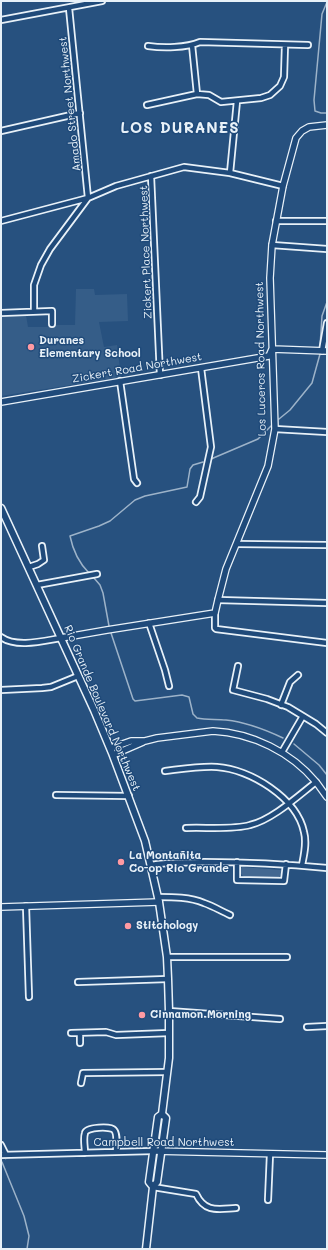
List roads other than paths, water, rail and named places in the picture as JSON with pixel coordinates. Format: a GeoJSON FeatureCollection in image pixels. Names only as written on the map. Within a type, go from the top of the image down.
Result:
{"type":"FeatureCollection","features":[{"type":"Feature","properties":{"kind":"main road","name":"Rio Grande Boulevard Northwest"},"geometry":{"type":"LineString","coordinates":[[2,512],[29,567],[113,755],[145,841],[151,865],[167,957],[170,1011],[167,1072],[162,1114],[158,1117],[149,1182],[153,1187]]}},
{"type":"Feature","properties":{"kind":"main road","name":"Rio Grande Boulevard Northwest"},"geometry":{"type":"LineString","coordinates":[[146,1249],[153,1187],[157,1182],[166,1118],[162,1114]]}},
{"type":"Feature","properties":{"kind":"street"},"geometry":{"type":"LineString","coordinates":[[1,20],[102,1]]}},
{"type":"Feature","properties":{"kind":"street","name":"Amado Street Northwest"},"geometry":{"type":"LineString","coordinates":[[69,8],[88,198]]}},
{"type":"Feature","properties":{"kind":"street"},"geometry":{"type":"LineString","coordinates":[[148,46],[157,48],[192,45],[200,42],[308,45]]}},
{"type":"Feature","properties":{"kind":"street"},"geometry":{"type":"LineString","coordinates":[[192,45],[198,94]]}},
{"type":"Feature","properties":{"kind":"street"},"geometry":{"type":"LineString","coordinates":[[147,105],[198,94],[209,94],[221,102],[261,98],[270,95],[280,86],[284,77],[285,45]]}},
{"type":"Feature","properties":{"kind":"street"},"geometry":{"type":"LineString","coordinates":[[230,173],[237,101]]}},
{"type":"Feature","properties":{"kind":"street"},"geometry":{"type":"LineString","coordinates":[[1,131],[80,113]]}},
{"type":"Feature","properties":{"kind":"street","name":"Los Luceros Road Northwest"},"geometry":{"type":"LineString","coordinates":[[215,614],[226,569],[268,466],[276,429],[270,278],[272,245],[283,186],[296,138],[302,131],[309,127],[327,125]]}},
{"type":"Feature","properties":{"kind":"street"},"geometry":{"type":"LineString","coordinates":[[1,221],[88,198],[116,186],[184,167],[230,173],[283,186]]}},
{"type":"Feature","properties":{"kind":"street","name":"Zickert Place Northwest"},"geometry":{"type":"LineString","coordinates":[[151,176],[160,375]]}},
{"type":"Feature","properties":{"kind":"street"},"geometry":{"type":"LineString","coordinates":[[34,311],[34,286],[41,265],[50,249],[88,198]]}},
{"type":"Feature","properties":{"kind":"street"},"geometry":{"type":"LineString","coordinates":[[276,221],[327,221]]}},
{"type":"Feature","properties":{"kind":"street"},"geometry":{"type":"LineString","coordinates":[[272,245],[327,249]]}},
{"type":"Feature","properties":{"kind":"street"},"geometry":{"type":"LineString","coordinates":[[1,313],[52,310],[52,324]]}},
{"type":"Feature","properties":{"kind":"street"},"geometry":{"type":"LineString","coordinates":[[272,350],[325,351],[327,323]]}},
{"type":"Feature","properties":{"kind":"street","name":"Zickert Road Northwest"},"geometry":{"type":"LineString","coordinates":[[1,402],[269,356],[272,350]]}},
{"type":"Feature","properties":{"kind":"street"},"geometry":{"type":"LineString","coordinates":[[196,502],[200,497],[211,447],[201,368]]}},
{"type":"Feature","properties":{"kind":"street"},"geometry":{"type":"LineString","coordinates":[[120,381],[134,479],[137,483]]}},
{"type":"Feature","properties":{"kind":"street"},"geometry":{"type":"LineString","coordinates":[[276,429],[327,432]]}},
{"type":"Feature","properties":{"kind":"street"},"geometry":{"type":"LineString","coordinates":[[237,544],[327,545]]}},
{"type":"Feature","properties":{"kind":"street"},"geometry":{"type":"LineString","coordinates":[[29,567],[44,560],[42,546]]}},
{"type":"Feature","properties":{"kind":"street"},"geometry":{"type":"LineString","coordinates":[[37,585],[97,574]]}},
{"type":"Feature","properties":{"kind":"street"},"geometry":{"type":"LineString","coordinates":[[218,600],[327,602]]}},
{"type":"Feature","properties":{"kind":"street"},"geometry":{"type":"LineString","coordinates":[[1,637],[10,642],[18,643],[61,638],[149,623],[215,614],[214,625],[216,629],[327,643]]}},
{"type":"Feature","properties":{"kind":"street"},"geometry":{"type":"LineString","coordinates":[[149,623],[169,686]]}},
{"type":"Feature","properties":{"kind":"street"},"geometry":{"type":"LineString","coordinates":[[238,666],[233,690],[267,699],[288,707],[327,733]]}},
{"type":"Feature","properties":{"kind":"street"},"geometry":{"type":"LineString","coordinates":[[281,705],[290,682],[298,675]]}},
{"type":"Feature","properties":{"kind":"street"},"geometry":{"type":"LineString","coordinates":[[1,690],[51,687],[78,676]]}},
{"type":"Feature","properties":{"kind":"street"},"geometry":{"type":"LineString","coordinates":[[282,752],[303,716]]}},
{"type":"Feature","properties":{"kind":"street"},"geometry":{"type":"LineString","coordinates":[[110,748],[131,742],[190,733],[220,732],[259,741],[282,752],[298,764],[316,782],[327,798]]}},
{"type":"Feature","properties":{"kind":"street"},"geometry":{"type":"LineString","coordinates":[[113,755],[145,741]]}},
{"type":"Feature","properties":{"kind":"street"},"geometry":{"type":"LineString","coordinates":[[165,771],[196,767],[219,767],[244,772],[274,790],[288,803],[298,817],[304,831],[305,844],[302,865]]}},
{"type":"Feature","properties":{"kind":"street"},"geometry":{"type":"LineString","coordinates":[[186,828],[249,826],[265,820],[316,782]]}},
{"type":"Feature","properties":{"kind":"street"},"geometry":{"type":"LineString","coordinates":[[56,795],[129,796]]}},
{"type":"Feature","properties":{"kind":"street"},"geometry":{"type":"LineString","coordinates":[[151,865],[163,863],[237,862],[302,865],[327,868]]}},
{"type":"Feature","properties":{"kind":"street"},"geometry":{"type":"LineString","coordinates":[[237,862],[237,880],[284,881],[286,864]]}},
{"type":"Feature","properties":{"kind":"street"},"geometry":{"type":"LineString","coordinates":[[1,907],[176,897],[205,903],[230,915]]}},
{"type":"Feature","properties":{"kind":"street"},"geometry":{"type":"LineString","coordinates":[[26,906],[29,997]]}},
{"type":"Feature","properties":{"kind":"street"},"geometry":{"type":"LineString","coordinates":[[167,957],[287,957]]}},
{"type":"Feature","properties":{"kind":"street"},"geometry":{"type":"LineString","coordinates":[[78,982],[168,979]]}},
{"type":"Feature","properties":{"kind":"street"},"geometry":{"type":"LineString","coordinates":[[170,1011],[280,1019]]}},
{"type":"Feature","properties":{"kind":"street"},"geometry":{"type":"LineString","coordinates":[[307,1026],[327,1026]]}},
{"type":"Feature","properties":{"kind":"street"},"geometry":{"type":"LineString","coordinates":[[71,1033],[106,1032],[116,1035],[169,1033]]}},
{"type":"Feature","properties":{"kind":"street"},"geometry":{"type":"LineString","coordinates":[[80,1033],[80,1043]]}},
{"type":"Feature","properties":{"kind":"street"},"geometry":{"type":"LineString","coordinates":[[82,1083],[83,1073],[167,1072]]}},
{"type":"Feature","properties":{"kind":"street"},"geometry":{"type":"LineString","coordinates":[[85,1153],[85,1133],[91,1128],[111,1128],[114,1130],[116,1133],[116,1152]]}},
{"type":"Feature","properties":{"kind":"street"},"geometry":{"type":"LineString","coordinates":[[1,1145],[3,1155]]}},
{"type":"Feature","properties":{"kind":"street","name":"Campbell Road Northwest"},"geometry":{"type":"LineString","coordinates":[[3,1155],[153,1151],[327,1155]]}},
{"type":"Feature","properties":{"kind":"street"},"geometry":{"type":"LineString","coordinates":[[268,1200],[270,1154]]}},
{"type":"Feature","properties":{"kind":"street"},"geometry":{"type":"LineString","coordinates":[[153,1187],[196,1194],[202,1204],[213,1209],[236,1208]]}},
{"type":"Feature","properties":{"kind":"waterway"},"geometry":{"type":"LineString","coordinates":[[327,2],[322,14],[314,100],[315,111],[327,113]]}},
{"type":"Feature","properties":{"kind":"waterway"},"geometry":{"type":"LineString","coordinates":[[320,347],[322,316],[327,302]]}},
{"type":"Feature","properties":{"kind":"waterway"},"geometry":{"type":"LineString","coordinates":[[279,419],[290,410],[312,383],[320,354]]}},
{"type":"Feature","properties":{"kind":"waterway"},"geometry":{"type":"LineString","coordinates":[[211,459],[258,439],[271,426]]}},
{"type":"Feature","properties":{"kind":"waterway"},"geometry":{"type":"LineString","coordinates":[[89,573],[76,556],[70,536],[110,521],[135,500],[145,496],[187,487],[190,469],[193,465],[203,462]]}},
{"type":"Feature","properties":{"kind":"waterway"},"geometry":{"type":"LineString","coordinates":[[94,578],[100,585],[103,593],[109,626]]}},
{"type":"Feature","properties":{"kind":"waterway"},"geometry":{"type":"LineString","coordinates":[[111,633],[133,699],[135,701],[182,695],[189,697],[193,714],[197,718],[241,722],[283,738]]}},
{"type":"Feature","properties":{"kind":"waterway"},"geometry":{"type":"LineString","coordinates":[[294,744],[319,765],[327,775]]}},
{"type":"Feature","properties":{"kind":"waterway"},"geometry":{"type":"LineString","coordinates":[[2,1162],[24,1216],[29,1236],[27,1249]]}},
{"type":"Feature","properties":{"kind":"place","name":"Duranes Elementary School"},"geometry":{"type":"Point","coordinates":[31,347]}},
{"type":"Feature","properties":{"kind":"place","name":"La Montañita Co-op Rio Grande"},"geometry":{"type":"Point","coordinates":[121,862]}},
{"type":"Feature","properties":{"kind":"place","name":"Stitchology"},"geometry":{"type":"Point","coordinates":[128,926]}},
{"type":"Feature","properties":{"kind":"place","name":"Cinnamon Morning"},"geometry":{"type":"Point","coordinates":[142,1015]}},
{"type":"Feature","properties":{"kind":"district","name":"LOS DURANES"},"geometry":{"type":"Point","coordinates":[180,128]}}]}
